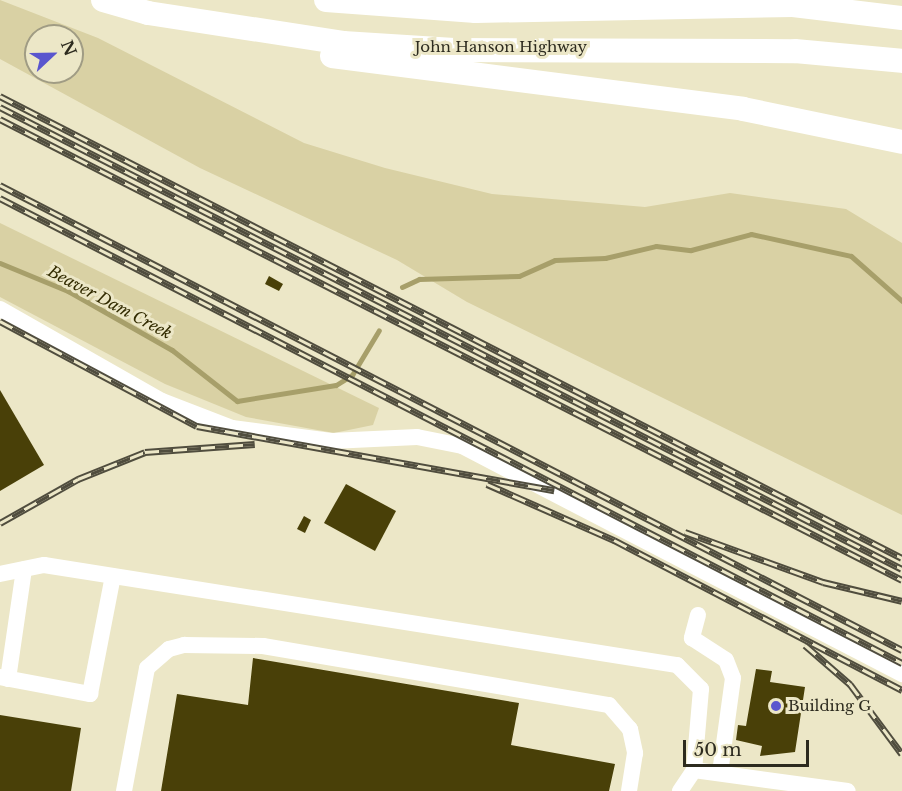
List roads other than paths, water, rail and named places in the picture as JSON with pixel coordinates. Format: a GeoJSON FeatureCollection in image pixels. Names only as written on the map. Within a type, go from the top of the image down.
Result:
{"type":"FeatureCollection","features":[{"type":"Feature","properties":{"kind":"highway","name":"John Hanson Highway"},"geometry":{"type":"LineString","coordinates":[[103,0],[208,23],[343,43],[454,50],[731,49],[902,61]]}},
{"type":"Feature","properties":{"kind":"highway"},"geometry":{"type":"LineString","coordinates":[[326,0],[476,11],[794,5],[902,9]]}},
{"type":"Feature","properties":{"kind":"highway"},"geometry":{"type":"LineString","coordinates":[[794,5],[902,18]]}},
{"type":"Feature","properties":{"kind":"highway"},"geometry":{"type":"LineString","coordinates":[[208,23],[328,56],[743,109],[902,142]]}},
{"type":"Feature","properties":{"kind":"lane"},"geometry":{"type":"LineString","coordinates":[[0,309],[162,401],[232,428],[331,441],[417,437],[462,446],[902,674]]}},
{"type":"Feature","properties":{"kind":"lane"},"geometry":{"type":"LineString","coordinates":[[0,574],[44,565],[678,665],[701,689],[694,770],[680,791]]}},
{"type":"Feature","properties":{"kind":"lane"},"geometry":{"type":"LineString","coordinates":[[24,569],[4,678],[90,694],[113,576]]}},
{"type":"Feature","properties":{"kind":"lane"},"geometry":{"type":"LineString","coordinates":[[698,615],[692,638],[726,660],[733,678],[720,773]]}},
{"type":"Feature","properties":{"kind":"lane"},"geometry":{"type":"LineString","coordinates":[[124,791],[147,668],[169,649],[184,645],[263,646],[609,705],[630,729],[635,753],[629,791]]}},
{"type":"Feature","properties":{"kind":"lane"},"geometry":{"type":"LineString","coordinates":[[694,770],[848,791]]}},
{"type":"Feature","properties":{"kind":"waterway","name":"Beaver Dam Creek"},"geometry":{"type":"LineString","coordinates":[[402,287],[419,279],[519,276],[555,260],[605,258],[656,246],[691,250],[751,234],[851,256],[902,301]]}},
{"type":"Feature","properties":{"kind":"waterway","name":"Beaver Dam Creek"},"geometry":{"type":"LineString","coordinates":[[0,263],[68,291],[172,350],[237,401],[336,385],[352,375],[379,330]]}},
{"type":"Feature","properties":{"kind":"railway"},"geometry":{"type":"LineString","coordinates":[[0,96],[902,558]]}},
{"type":"Feature","properties":{"kind":"railway"},"geometry":{"type":"LineString","coordinates":[[0,107],[902,569]]}},
{"type":"Feature","properties":{"kind":"railway"},"geometry":{"type":"LineString","coordinates":[[0,119],[902,580]]}},
{"type":"Feature","properties":{"kind":"railway"},"geometry":{"type":"LineString","coordinates":[[0,185],[902,650]]}},
{"type":"Feature","properties":{"kind":"railway"},"geometry":{"type":"LineString","coordinates":[[0,198],[902,663]]}},
{"type":"Feature","properties":{"kind":"railway"},"geometry":{"type":"LineString","coordinates":[[0,321],[197,426],[554,490]]}},
{"type":"Feature","properties":{"kind":"railway"},"geometry":{"type":"LineString","coordinates":[[0,523],[78,479],[145,452],[255,444]]}},
{"type":"Feature","properties":{"kind":"railway"},"geometry":{"type":"LineString","coordinates":[[487,484],[614,540],[902,690]]}},
{"type":"Feature","properties":{"kind":"railway"},"geometry":{"type":"LineString","coordinates":[[685,532],[823,582],[902,601]]}},
{"type":"Feature","properties":{"kind":"railway"},"geometry":{"type":"LineString","coordinates":[[805,645],[850,684],[902,754]]}},
{"type":"Feature","properties":{"kind":"place","name":"Building G"},"geometry":{"type":"Point","coordinates":[776,706]}}]}
